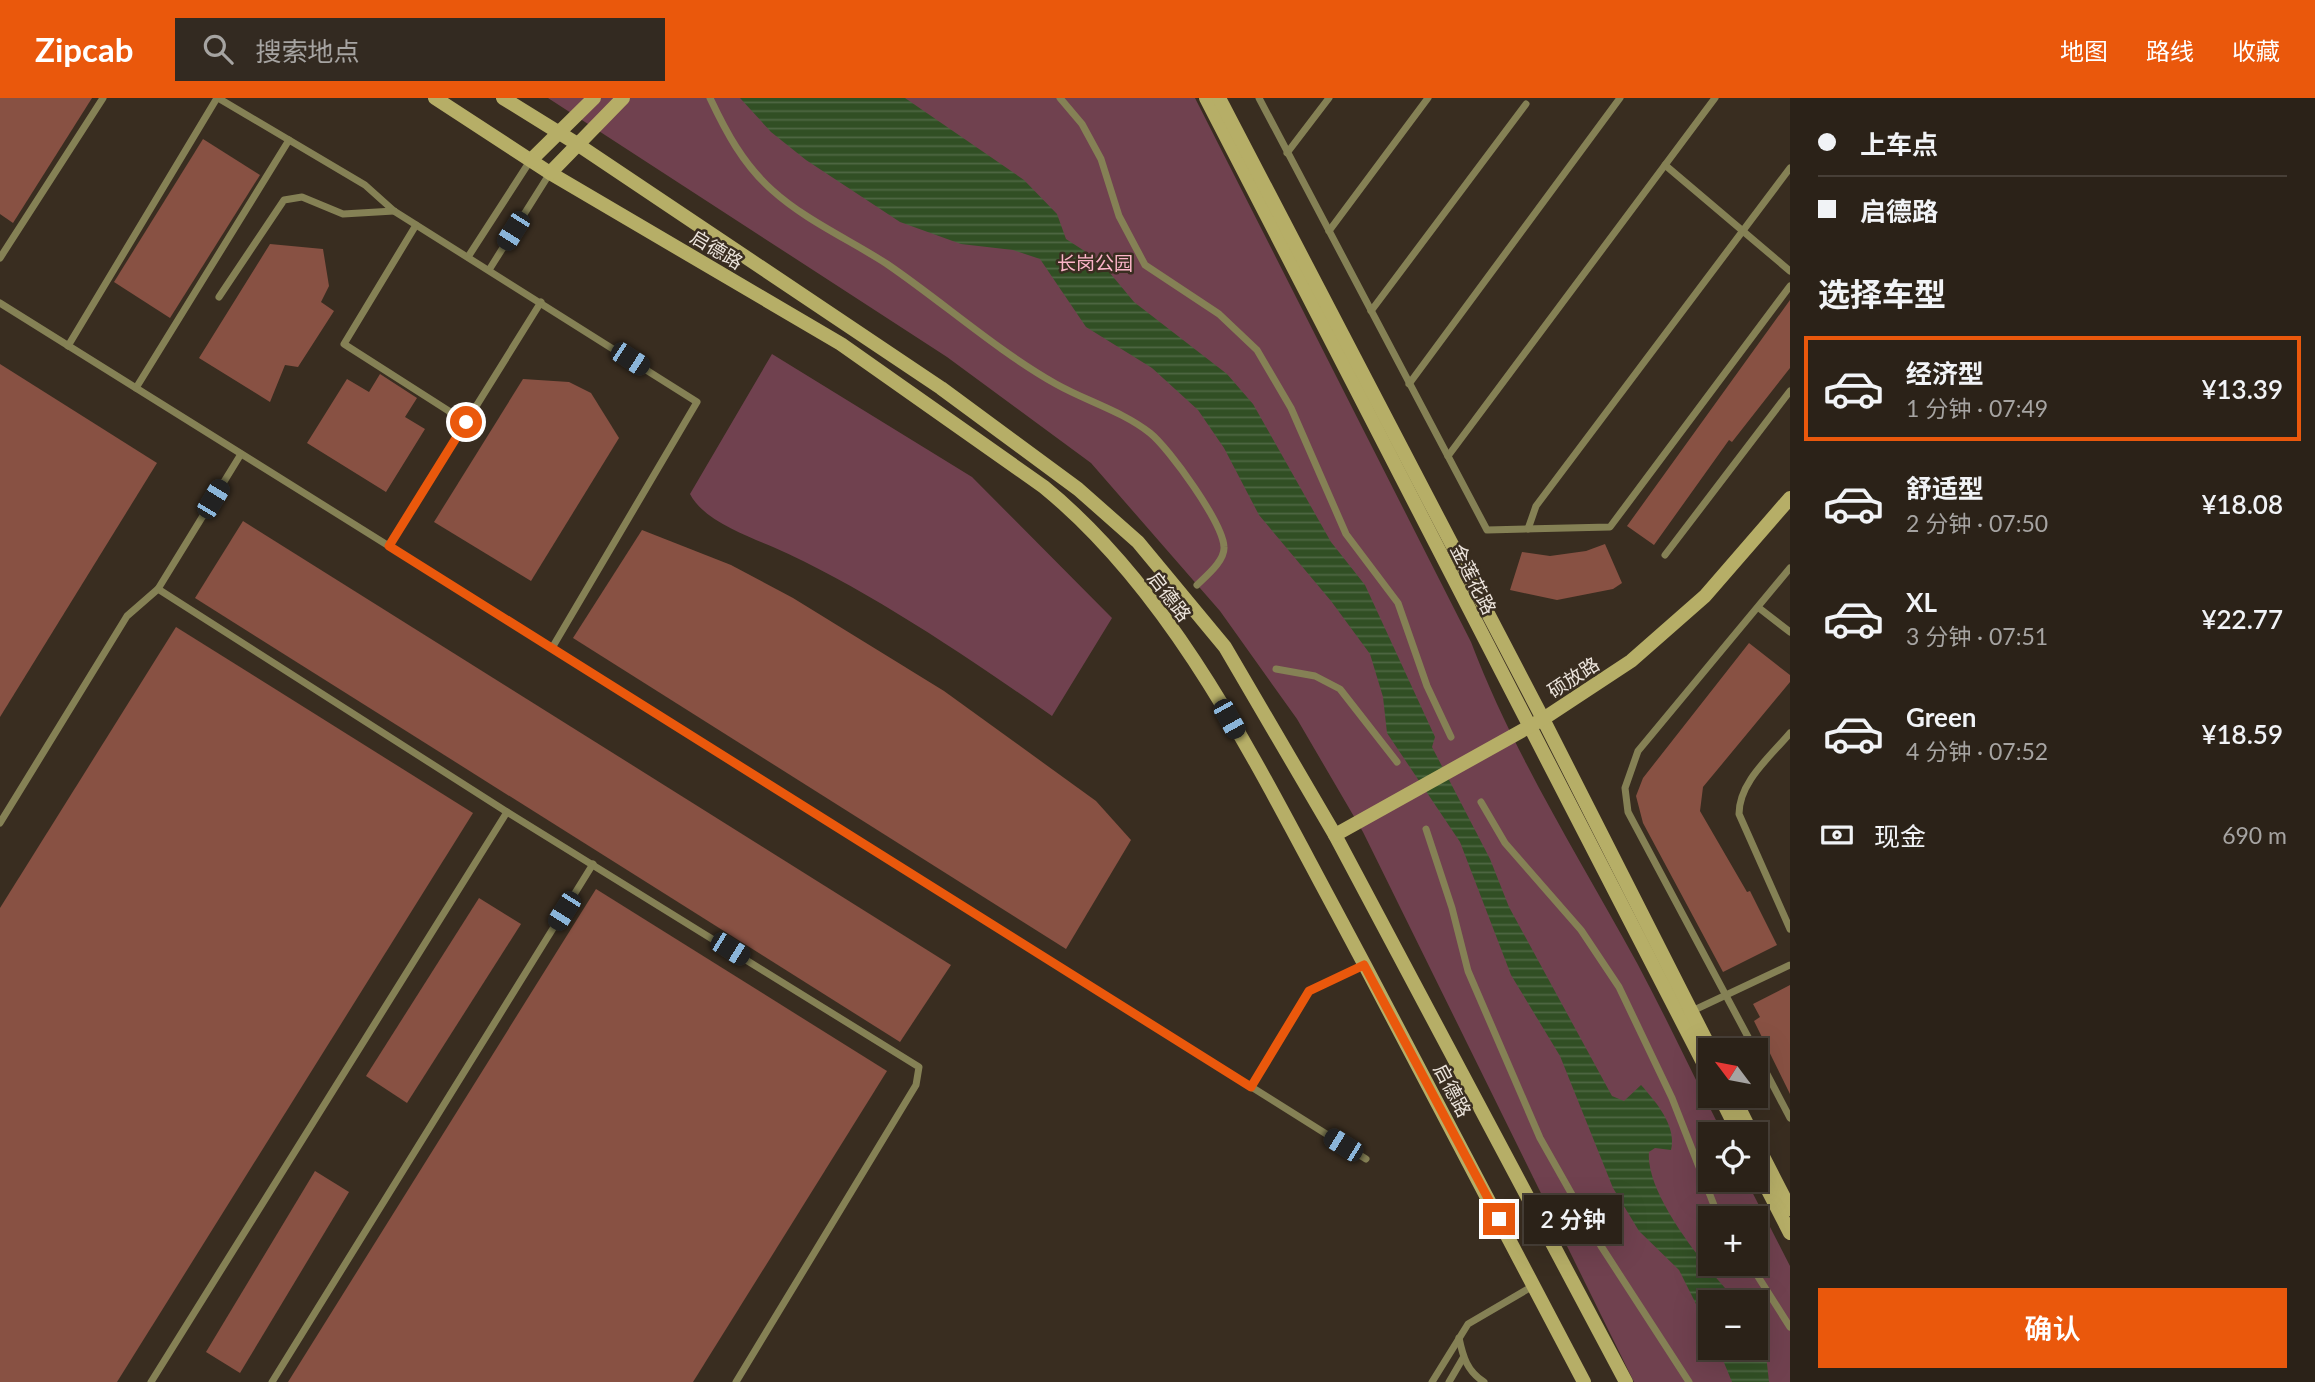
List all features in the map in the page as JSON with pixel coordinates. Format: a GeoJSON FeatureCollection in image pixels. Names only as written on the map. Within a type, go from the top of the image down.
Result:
{"type":"FeatureCollection","features":[{"type":"Feature","properties":{"kind":"main road","name":"启德路"},"geometry":{"type":"LineString","coordinates":[[435,98],[550,173],[841,344],[1073,510],[1116,556],[1203,673],[1364,965],[1584,1382]]}},
{"type":"Feature","properties":{"kind":"main road","name":"启德路"},"geometry":{"type":"LineString","coordinates":[[503,98],[578,144],[941,388],[1078,489],[1138,542],[1225,647],[1335,835],[1626,1382]]}},
{"type":"Feature","properties":{"kind":"main road"},"geometry":{"type":"LineString","coordinates":[[531,160],[594,98]]}},
{"type":"Feature","properties":{"kind":"main road"},"geometry":{"type":"LineString","coordinates":[[550,173],[622,98]]}},
{"type":"Feature","properties":{"kind":"main road","name":"金莲花路"},"geometry":{"type":"LineString","coordinates":[[1206,98],[1528,727],[1685,1014],[1702,1038]]}},
{"type":"Feature","properties":{"kind":"main road","name":"金莲花路"},"geometry":{"type":"LineString","coordinates":[[1219,98],[1542,719],[1685,1014],[1698,1046]]}},
{"type":"Feature","properties":{"kind":"main road","name":"硕放路"},"geometry":{"type":"LineString","coordinates":[[1335,835],[1542,719],[1621,668],[1663,636],[1705,596],[1790,498]]}},
{"type":"Feature","properties":{"kind":"main road"},"geometry":{"type":"LineString","coordinates":[[1768,1171],[1788,1217]]}},
{"type":"Feature","properties":{"kind":"main road"},"geometry":{"type":"LineString","coordinates":[[1768,1185],[1788,1217]]}},
{"type":"Feature","properties":{"kind":"lane"},"geometry":{"type":"LineString","coordinates":[[0,258],[103,98]]}},
{"type":"Feature","properties":{"kind":"lane"},"geometry":{"type":"LineString","coordinates":[[68,346],[217,98],[365,185],[394,211],[698,402],[552,648]]}},
{"type":"Feature","properties":{"kind":"lane"},"geometry":{"type":"LineString","coordinates":[[710,98],[734,145],[754,172],[782,198],[888,265],[1049,379],[1139,426],[1160,442],[1187,475],[1220,534],[1224,547],[1220,561],[1197,585]]}},
{"type":"Feature","properties":{"kind":"lane"},"geometry":{"type":"LineString","coordinates":[[1060,98],[1082,124],[1101,159],[1119,216],[1145,265],[1219,314],[1257,350],[1291,408],[1346,534],[1398,603],[1427,686],[1451,737]]}},
{"type":"Feature","properties":{"kind":"lane"},"geometry":{"type":"LineString","coordinates":[[1259,98],[1487,530],[1610,527],[1790,286]]}},
{"type":"Feature","properties":{"kind":"lane"},"geometry":{"type":"LineString","coordinates":[[1287,153],[1329,98]]}},
{"type":"Feature","properties":{"kind":"lane"},"geometry":{"type":"LineString","coordinates":[[1329,232],[1428,98]]}},
{"type":"Feature","properties":{"kind":"lane"},"geometry":{"type":"LineString","coordinates":[[1409,384],[1620,98]]}},
{"type":"Feature","properties":{"kind":"lane"},"geometry":{"type":"LineString","coordinates":[[1448,456],[1715,98]]}},
{"type":"Feature","properties":{"kind":"lane"},"geometry":{"type":"LineString","coordinates":[[1371,311],[1526,104]]}},
{"type":"Feature","properties":{"kind":"lane"},"geometry":{"type":"LineString","coordinates":[[135,388],[289,140]]}},
{"type":"Feature","properties":{"kind":"lane"},"geometry":{"type":"LineString","coordinates":[[468,257],[531,160]]}},
{"type":"Feature","properties":{"kind":"lane"},"geometry":{"type":"LineString","coordinates":[[1665,164],[1787,264],[1790,271]]}},
{"type":"Feature","properties":{"kind":"lane"},"geometry":{"type":"LineString","coordinates":[[1528,529],[1536,506],[1790,167]]}},
{"type":"Feature","properties":{"kind":"lane"},"geometry":{"type":"LineString","coordinates":[[489,270],[550,173]]}},
{"type":"Feature","properties":{"kind":"lane"},"geometry":{"type":"LineString","coordinates":[[219,297],[284,200],[302,197],[343,214],[394,211]]}},
{"type":"Feature","properties":{"kind":"lane"},"geometry":{"type":"LineString","coordinates":[[416,225],[344,344],[466,422]]}},
{"type":"Feature","properties":{"kind":"lane"},"geometry":{"type":"LineString","coordinates":[[389,546],[541,302]]}},
{"type":"Feature","properties":{"kind":"lane"},"geometry":{"type":"LineString","coordinates":[[0,303],[1366,1159]]}},
{"type":"Feature","properties":{"kind":"lane"},"geometry":{"type":"LineString","coordinates":[[1665,555],[1790,391]]}},
{"type":"Feature","properties":{"kind":"lane"},"geometry":{"type":"LineString","coordinates":[[0,823],[127,616],[158,589],[241,454]]}},
{"type":"Feature","properties":{"kind":"lane"},"geometry":{"type":"LineString","coordinates":[[1748,1038],[1628,812],[1625,788],[1629,771],[1649,736],[1790,568]]}},
{"type":"Feature","properties":{"kind":"lane"},"geometry":{"type":"LineString","coordinates":[[158,589],[507,812],[919,1067],[916,1085],[736,1382]]}},
{"type":"Feature","properties":{"kind":"lane"},"geometry":{"type":"LineString","coordinates":[[1759,608],[1790,632]]}},
{"type":"Feature","properties":{"kind":"lane"},"geometry":{"type":"LineString","coordinates":[[1276,669],[1315,676],[1340,689],[1397,762]]}},
{"type":"Feature","properties":{"kind":"lane"},"geometry":{"type":"LineString","coordinates":[[1790,733],[1745,788],[1739,814],[1790,929]]}},
{"type":"Feature","properties":{"kind":"lane"},"geometry":{"type":"LineString","coordinates":[[1481,802],[1505,843],[1581,930],[1619,987],[1672,1098],[1713,1206]]}},
{"type":"Feature","properties":{"kind":"lane"},"geometry":{"type":"LineString","coordinates":[[150,1382],[507,812]]}},
{"type":"Feature","properties":{"kind":"lane"},"geometry":{"type":"LineString","coordinates":[[1426,830],[1452,908],[1468,971],[1540,1138],[1601,1246],[1689,1382]]}},
{"type":"Feature","properties":{"kind":"lane"},"geometry":{"type":"LineString","coordinates":[[272,1382],[593,864]]}},
{"type":"Feature","properties":{"kind":"lane"},"geometry":{"type":"LineString","coordinates":[[1251,1087],[1309,991],[1364,965]]}},
{"type":"Feature","properties":{"kind":"lane"},"geometry":{"type":"LineString","coordinates":[[1685,1014],[1790,965]]}},
{"type":"Feature","properties":{"kind":"lane"},"geometry":{"type":"LineString","coordinates":[[1768,1076],[1790,1118]]}},
{"type":"Feature","properties":{"kind":"lane"},"geometry":{"type":"LineString","coordinates":[[1758,1276],[1790,1327]]}},
{"type":"Feature","properties":{"kind":"lane"},"geometry":{"type":"LineString","coordinates":[[1432,1382],[1468,1324],[1533,1286]]}},
{"type":"Feature","properties":{"kind":"lane"},"geometry":{"type":"LineString","coordinates":[[1459,1338],[1472,1375],[1484,1382]]}},
{"type":"Feature","properties":{"kind":"lane"},"geometry":{"type":"LineString","coordinates":[[1449,1382],[1464,1358]]}},
{"type":"Feature","properties":{"kind":"green space","name":"长岗公园"},"geometry":{"type":"Polygon","coordinates":[[[548,98],[1195,98],[1471,642],[1527,765],[1659,1005],[1698,1084],[1698,1108],[1710,1108],[1717,1122],[1698,1122],[1698,1192],[1752,1192],[1759,1206],[1698,1206],[1698,1276],[1768,1276],[1768,1223],[1790,1266],[1790,1382],[1634,1382],[1363,832],[1297,719],[1220,611],[1091,463],[947,357],[548,98]]]}},
{"type":"Feature","properties":{"kind":"green space"},"geometry":{"type":"Polygon","coordinates":[[[772,354],[972,477],[1112,618],[1052,716],[881,603],[809,564],[727,526],[696,503],[690,494],[772,354]]]}},
{"type":"Feature","properties":{"kind":"shaded area"},"geometry":{"type":"Polygon","coordinates":[[[740,98],[905,98],[1024,180],[1057,214],[1066,239],[1100,261],[1134,302],[1227,374],[1253,404],[1331,542],[1365,585],[1435,737],[1432,747],[1490,859],[1509,907],[1612,1096],[1624,1101],[1641,1085],[1668,1123],[1671,1150],[1655,1148],[1649,1152],[1650,1170],[1667,1210],[1698,1255],[1698,1276],[1715,1276],[1727,1290],[1698,1290],[1698,1308],[1679,1270],[1639,1231],[1613,1188],[1560,1056],[1511,975],[1460,842],[1387,733],[1383,697],[1370,654],[1331,601],[1259,515],[1224,448],[1198,410],[1152,368],[1086,327],[1040,259],[1013,250],[961,244],[900,222],[806,160],[771,132],[740,98]]]}},
{"type":"Feature","properties":{"kind":"shaded area"},"geometry":{"type":"Polygon","coordinates":[[[1723,1360],[1767,1360],[1769,1382],[1732,1382],[1723,1360]]]}},
{"type":"Feature","properties":{"kind":"building"},"geometry":{"type":"Polygon","coordinates":[[[0,98],[92,98],[13,223],[0,214],[0,98]]]}},
{"type":"Feature","properties":{"kind":"building"},"geometry":{"type":"Polygon","coordinates":[[[203,139],[260,175],[170,318],[114,282],[203,139]]]}},
{"type":"Feature","properties":{"kind":"building"},"geometry":{"type":"Polygon","coordinates":[[[270,244],[323,249],[329,286],[321,302],[334,311],[298,367],[285,365],[270,402],[199,358],[270,244]]]}},
{"type":"Feature","properties":{"kind":"building"},"geometry":{"type":"Polygon","coordinates":[[[1790,300],[1790,368],[1732,442],[1729,440],[1654,545],[1627,526],[1790,300]]]}},
{"type":"Feature","properties":{"kind":"building"},"geometry":{"type":"Polygon","coordinates":[[[0,364],[157,463],[0,717],[0,364]]]}},
{"type":"Feature","properties":{"kind":"building"},"geometry":{"type":"Polygon","coordinates":[[[380,374],[417,398],[405,417],[425,429],[386,492],[307,443],[347,379],[369,392],[380,374]]]}},
{"type":"Feature","properties":{"kind":"building"},"geometry":{"type":"Polygon","coordinates":[[[523,379],[569,382],[591,393],[619,438],[531,581],[434,522],[523,379]]]}},
{"type":"Feature","properties":{"kind":"building"},"geometry":{"type":"Polygon","coordinates":[[[243,521],[951,965],[900,1042],[195,598],[243,521]]]}},
{"type":"Feature","properties":{"kind":"building"},"geometry":{"type":"Polygon","coordinates":[[[642,530],[731,565],[793,598],[944,691],[1096,801],[1131,840],[1066,949],[573,638],[642,530]]]}},
{"type":"Feature","properties":{"kind":"building"},"geometry":{"type":"Polygon","coordinates":[[[1605,544],[1622,583],[1613,589],[1557,600],[1510,590],[1522,552],[1550,556],[1586,551],[1605,544]]]}},
{"type":"Feature","properties":{"kind":"building"},"geometry":{"type":"Polygon","coordinates":[[[176,627],[473,813],[117,1382],[0,1382],[0,908],[176,627]]]}},
{"type":"Feature","properties":{"kind":"building"},"geometry":{"type":"Polygon","coordinates":[[[1749,643],[1790,675],[1790,682],[1703,787],[1700,811],[1747,892],[1750,891],[1777,945],[1723,972],[1643,823],[1636,796],[1643,778],[1749,643]]]}},
{"type":"Feature","properties":{"kind":"building"},"geometry":{"type":"Polygon","coordinates":[[[596,889],[887,1071],[693,1382],[288,1382],[596,889]]]}},
{"type":"Feature","properties":{"kind":"building"},"geometry":{"type":"Polygon","coordinates":[[[479,898],[521,924],[407,1103],[366,1076],[479,898]]]}},
{"type":"Feature","properties":{"kind":"building"},"geometry":{"type":"Polygon","coordinates":[[[1790,985],[1790,1094],[1768,1049],[1768,1038],[1762,1038],[1754,1021],[1760,1017],[1753,1004],[1790,985]]]}},
{"type":"Feature","properties":{"kind":"building"},"geometry":{"type":"Polygon","coordinates":[[[315,1171],[349,1192],[240,1373],[206,1352],[315,1171]]]}},
{"type":"Feature","properties":{"kind":"route"},"geometry":{"type":"LineString","coordinates":[[466,422],[389,546],[1251,1087],[1309,991],[1364,965],[1499,1219]]}}]}
